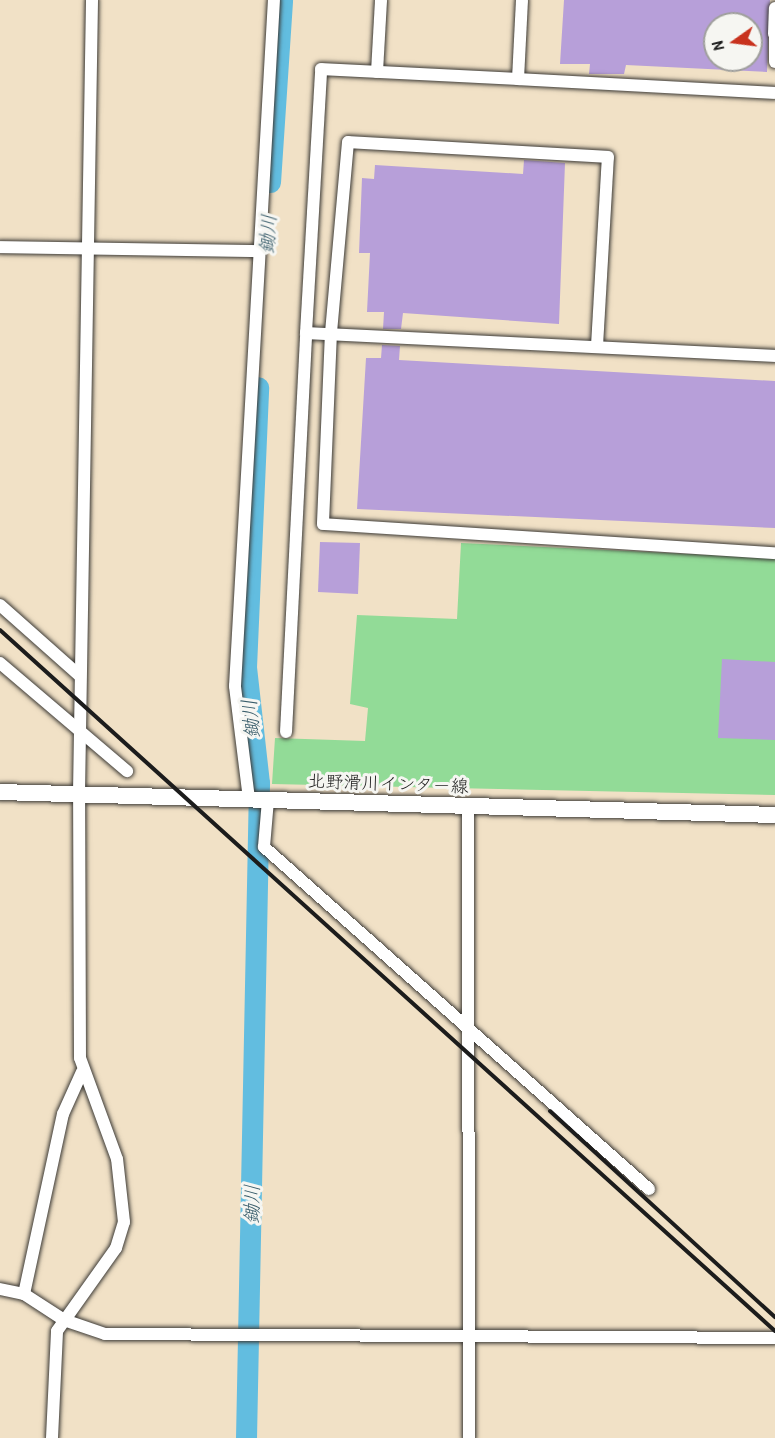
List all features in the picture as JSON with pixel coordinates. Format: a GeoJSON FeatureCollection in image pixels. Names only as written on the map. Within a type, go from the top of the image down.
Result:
{"type":"FeatureCollection","features":[{"type":"Feature","properties":{"kind":"main road","name":"北野滑川インター線"},"geometry":{"type":"LineString","coordinates":[[0,792],[775,815]]}},
{"type":"Feature","properties":{"kind":"street"},"geometry":{"type":"LineString","coordinates":[[52,1438],[54,1342],[64,1320],[116,1248],[124,1222],[117,1159],[82,1072],[80,676],[92,0]]}},
{"type":"Feature","properties":{"kind":"street"},"geometry":{"type":"LineString","coordinates":[[249,799],[235,686],[274,0]]}},
{"type":"Feature","properties":{"kind":"street"},"geometry":{"type":"LineString","coordinates":[[377,72],[381,0]]}},
{"type":"Feature","properties":{"kind":"street"},"geometry":{"type":"LineString","coordinates":[[518,79],[522,0]]}},
{"type":"Feature","properties":{"kind":"street"},"geometry":{"type":"LineString","coordinates":[[775,8],[775,62]]}},
{"type":"Feature","properties":{"kind":"street"},"geometry":{"type":"LineString","coordinates":[[286,732],[321,69],[775,93]]}},
{"type":"Feature","properties":{"kind":"street"},"geometry":{"type":"LineString","coordinates":[[597,346],[608,157],[348,142],[332,332],[323,524],[775,553]]}},
{"type":"Feature","properties":{"kind":"street"},"geometry":{"type":"LineString","coordinates":[[0,248],[260,251]]}},
{"type":"Feature","properties":{"kind":"street"},"geometry":{"type":"LineString","coordinates":[[306,333],[332,332],[775,356]]}},
{"type":"Feature","properties":{"kind":"street"},"geometry":{"type":"LineString","coordinates":[[0,605],[80,676]]}},
{"type":"Feature","properties":{"kind":"street"},"geometry":{"type":"LineString","coordinates":[[0,663],[127,771]]}},
{"type":"Feature","properties":{"kind":"street"},"geometry":{"type":"LineString","coordinates":[[268,800],[264,847],[649,1189]]}},
{"type":"Feature","properties":{"kind":"street"},"geometry":{"type":"LineString","coordinates":[[468,806],[469,1438]]}},
{"type":"Feature","properties":{"kind":"street"},"geometry":{"type":"LineString","coordinates":[[24,1294],[63,1114],[82,1072]]}},
{"type":"Feature","properties":{"kind":"street"},"geometry":{"type":"LineString","coordinates":[[0,1289],[24,1294],[64,1320],[105,1334],[775,1338]]}},
{"type":"Feature","properties":{"kind":"green space"},"geometry":{"type":"Polygon","coordinates":[[[461,543],[775,558],[775,795],[272,784],[275,738],[365,741],[368,708],[350,704],[357,615],[457,619],[461,543]]]}},
{"type":"Feature","properties":{"kind":"building"},"geometry":{"type":"Polygon","coordinates":[[[564,0],[770,0],[767,72],[763,72],[763,12],[703,12],[703,69],[626,65],[624,74],[589,74],[590,64],[560,64],[564,0]]]}},
{"type":"Feature","properties":{"kind":"building"},"geometry":{"type":"Polygon","coordinates":[[[524,160],[565,163],[559,324],[403,313],[401,329],[383,329],[384,312],[367,312],[370,253],[359,253],[362,178],[374,179],[375,165],[523,174],[524,160]]]}},
{"type":"Feature","properties":{"kind":"building"},"geometry":{"type":"Polygon","coordinates":[[[382,345],[400,346],[399,360],[775,381],[775,528],[357,509],[366,358],[381,358],[382,345]]]}},
{"type":"Feature","properties":{"kind":"building"},"geometry":{"type":"Polygon","coordinates":[[[320,542],[360,543],[358,594],[318,592],[320,542]]]}},
{"type":"Feature","properties":{"kind":"building"},"geometry":{"type":"Polygon","coordinates":[[[722,659],[775,662],[775,740],[718,738],[722,659]]]}},
{"type":"Feature","properties":{"kind":"waterway","name":"鋤川"},"geometry":{"type":"LineString","coordinates":[[270,182],[282,0]]}},
{"type":"Feature","properties":{"kind":"waterway","name":"鋤川"},"geometry":{"type":"LineString","coordinates":[[246,1438],[259,783],[246,667],[258,387]]}},
{"type":"Feature","properties":{"kind":"railway"},"geometry":{"type":"LineString","coordinates":[[0,630],[775,1331]]}},
{"type":"Feature","properties":{"kind":"railway"},"geometry":{"type":"LineString","coordinates":[[550,1111],[775,1317]]}}]}
